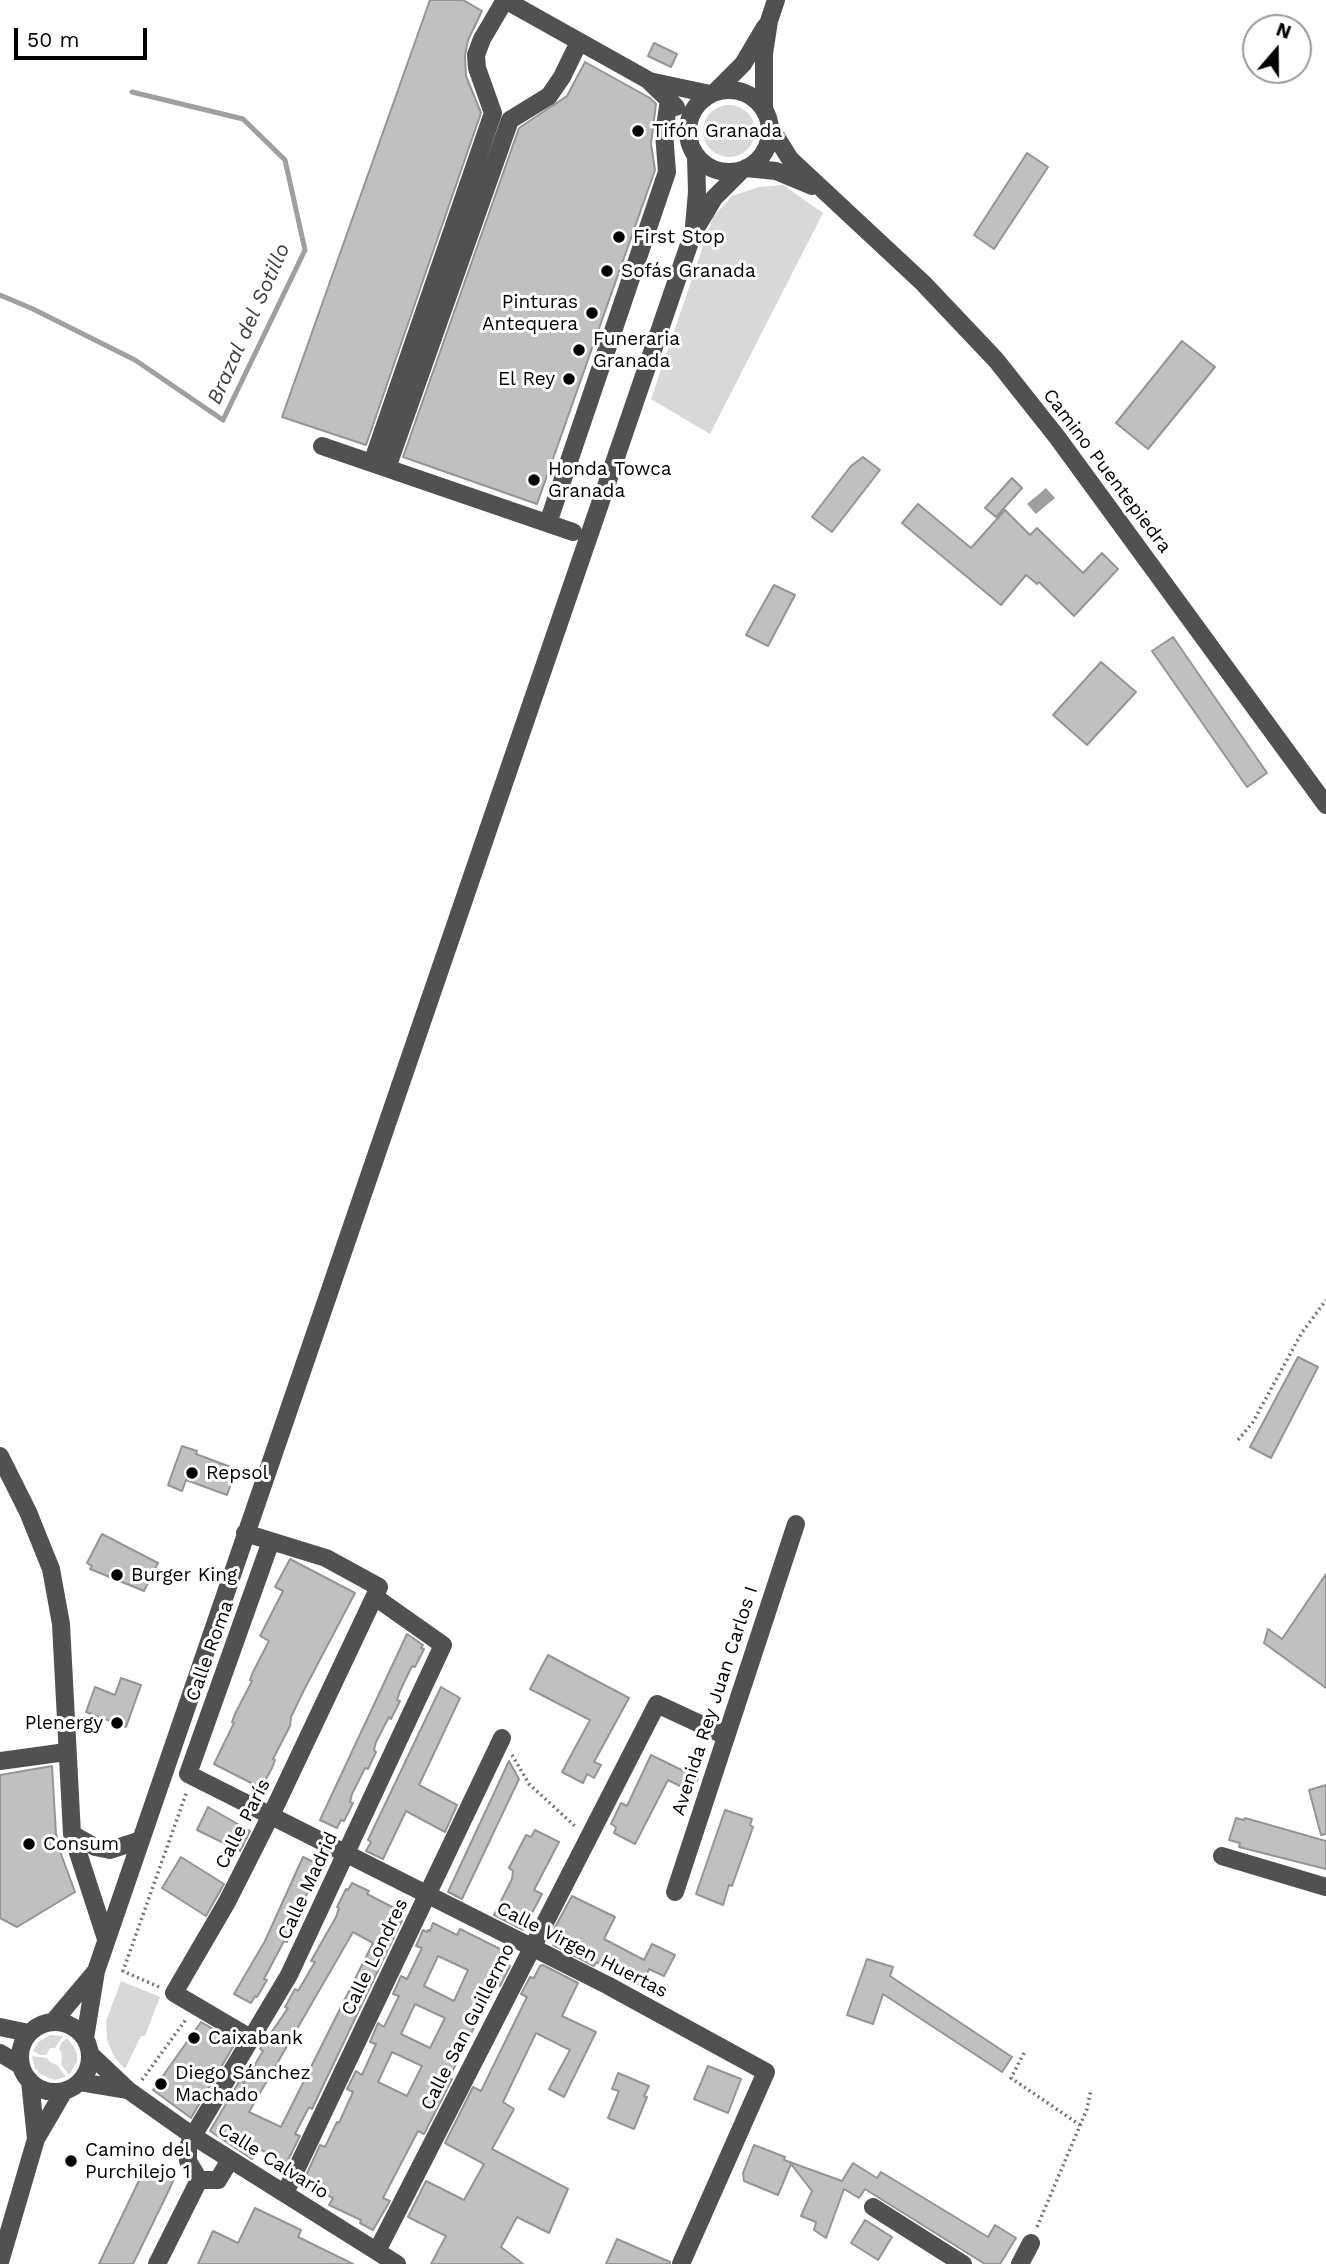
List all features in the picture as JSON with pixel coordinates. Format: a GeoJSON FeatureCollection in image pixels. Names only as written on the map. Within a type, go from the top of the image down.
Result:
{"type":"FeatureCollection","features":[{"type":"Feature","properties":{"kind":"street"},"geometry":{"type":"LineString","coordinates":[[380,466],[493,113],[475,55],[505,0],[648,80],[689,119]]}},
{"type":"Feature","properties":{"kind":"street"},"geometry":{"type":"LineString","coordinates":[[0,2262],[36,2139],[72,2086],[87,2071],[87,2046],[96,1971],[693,233],[715,198],[743,169],[757,162],[765,152],[770,127],[764,109],[764,54],[769,21],[776,0]]}},
{"type":"Feature","properties":{"kind":"street"},"geometry":{"type":"LineString","coordinates":[[743,169],[716,170],[696,156],[687,131],[689,119],[697,104],[743,64],[769,21]]}},
{"type":"Feature","properties":{"kind":"street"},"geometry":{"type":"LineString","coordinates":[[380,466],[510,120],[549,96],[562,77],[579,42]]}},
{"type":"Feature","properties":{"kind":"street"},"geometry":{"type":"LineString","coordinates":[[648,80],[712,93],[733,90],[745,93],[756,99],[764,109]]}},
{"type":"Feature","properties":{"kind":"street"},"geometry":{"type":"LineString","coordinates":[[548,523],[667,172],[664,133],[669,100]]}},
{"type":"Feature","properties":{"kind":"street","name":"Camino Puentepiedra"},"geometry":{"type":"LineString","coordinates":[[770,127],[790,159],[923,283],[996,360],[1057,437],[1326,805]]}},
{"type":"Feature","properties":{"kind":"street"},"geometry":{"type":"LineString","coordinates":[[693,233],[697,192],[696,156]]}},
{"type":"Feature","properties":{"kind":"street","name":"Camino Puentepiedra"},"geometry":{"type":"LineString","coordinates":[[743,169],[776,171],[822,190]]}},
{"type":"Feature","properties":{"kind":"street"},"geometry":{"type":"LineString","coordinates":[[322,446],[573,532]]}},
{"type":"Feature","properties":{"kind":"street"},"geometry":{"type":"LineString","coordinates":[[0,1456],[28,1512],[51,1569],[61,1624],[72,1833],[107,1940]]}},
{"type":"Feature","properties":{"kind":"street","name":"Avenida Rey Juan Carlos I"},"geometry":{"type":"LineString","coordinates":[[675,1892],[796,1524]]}},
{"type":"Feature","properties":{"kind":"street"},"geometry":{"type":"LineString","coordinates":[[245,1533],[326,1558],[377,1592]]}},
{"type":"Feature","properties":{"kind":"street","name":"Calle Roma"},"geometry":{"type":"LineString","coordinates":[[190,1775],[271,1541]]}},
{"type":"Feature","properties":{"kind":"street"},"geometry":{"type":"LineString","coordinates":[[228,1585],[253,1594]]}},
{"type":"Feature","properties":{"kind":"street","name":"Calle Madrid"},"geometry":{"type":"LineString","coordinates":[[193,2136],[289,1975],[443,1645],[377,1592]]}},
{"type":"Feature","properties":{"kind":"street","name":"Calle París"},"geometry":{"type":"LineString","coordinates":[[174,1993],[227,1902],[271,1816],[377,1592]]}},
{"type":"Feature","properties":{"kind":"street","name":"Calle San Guillermo"},"geometry":{"type":"LineString","coordinates":[[377,2251],[657,1704],[726,1736]]}},
{"type":"Feature","properties":{"kind":"street","name":"Calle Londres"},"geometry":{"type":"LineString","coordinates":[[285,2193],[502,1738]]}},
{"type":"Feature","properties":{"kind":"street"},"geometry":{"type":"LineString","coordinates":[[0,1761],[66,1752]]}},
{"type":"Feature","properties":{"kind":"street","name":"Calle Virgen Huertas"},"geometry":{"type":"LineString","coordinates":[[190,1775],[607,1985],[766,2072],[681,2264]]}},
{"type":"Feature","properties":{"kind":"street"},"geometry":{"type":"LineString","coordinates":[[72,1833],[95,1847],[110,1850],[141,1840]]}},
{"type":"Feature","properties":{"kind":"street"},"geometry":{"type":"LineString","coordinates":[[1222,1856],[1326,1887]]}},
{"type":"Feature","properties":{"kind":"street"},"geometry":{"type":"LineString","coordinates":[[53,2022],[96,1971]]}},
{"type":"Feature","properties":{"kind":"street"},"geometry":{"type":"LineString","coordinates":[[174,1993],[252,2039]]}},
{"type":"Feature","properties":{"kind":"street"},"geometry":{"type":"LineString","coordinates":[[20,2065],[20,2053],[29,2033],[36,2027],[53,2022],[65,2023],[76,2029],[87,2046]]}},
{"type":"Feature","properties":{"kind":"street"},"geometry":{"type":"LineString","coordinates":[[0,2027],[29,2033]]}},
{"type":"Feature","properties":{"kind":"street","name":"Calle Calvario"},"geometry":{"type":"LineString","coordinates":[[87,2046],[131,2092],[193,2136],[397,2264]]}},
{"type":"Feature","properties":{"kind":"street"},"geometry":{"type":"LineString","coordinates":[[0,2053],[20,2065],[30,2081],[41,2090],[54,2092],[72,2086]]}},
{"type":"Feature","properties":{"kind":"street"},"geometry":{"type":"LineString","coordinates":[[30,2081],[36,2139]]}},
{"type":"Feature","properties":{"kind":"street","name":"Calle Calvario"},"geometry":{"type":"LineString","coordinates":[[72,2086],[131,2092]]}},
{"type":"Feature","properties":{"kind":"street"},"geometry":{"type":"LineString","coordinates":[[193,2136],[188,2147],[188,2161],[199,2180]]}},
{"type":"Feature","properties":{"kind":"street"},"geometry":{"type":"LineString","coordinates":[[199,2180],[218,2180],[230,2161]]}},
{"type":"Feature","properties":{"kind":"street"},"geometry":{"type":"LineString","coordinates":[[157,2264],[199,2180]]}},
{"type":"Feature","properties":{"kind":"street"},"geometry":{"type":"LineString","coordinates":[[873,2207],[963,2264]]}},
{"type":"Feature","properties":{"kind":"street"},"geometry":{"type":"LineString","coordinates":[[1020,2264],[1031,2243]]}},
{"type":"Feature","properties":{"kind":"path"},"geometry":{"type":"LineString","coordinates":[[1238,1440],[1253,1422],[1301,1334],[1326,1300]]}},
{"type":"Feature","properties":{"kind":"path"},"geometry":{"type":"LineString","coordinates":[[502,1738],[529,1784],[589,1838]]}},
{"type":"Feature","properties":{"kind":"path"},"geometry":{"type":"LineString","coordinates":[[174,1993],[123,1971],[190,1775]]}},
{"type":"Feature","properties":{"kind":"path"},"geometry":{"type":"LineString","coordinates":[[131,2092],[195,2005]]}},
{"type":"Feature","properties":{"kind":"path"},"geometry":{"type":"LineString","coordinates":[[1024,2053],[1011,2078],[1080,2125]]}},
{"type":"Feature","properties":{"kind":"path"},"geometry":{"type":"LineString","coordinates":[[1031,2243],[1087,2109],[1091,2090]]}},
{"type":"Feature","properties":{"kind":"shaded area"},"geometry":{"type":"Polygon","coordinates":[[[729,105],[739,107],[747,113],[753,121],[753,141],[747,149],[739,155],[729,157],[719,155],[711,149],[705,141],[703,131],[705,121],[711,113],[719,107],[729,105]]]}},
{"type":"Feature","properties":{"kind":"shaded area"},"geometry":{"type":"Polygon","coordinates":[[[783,185],[823,213],[710,434],[651,399],[713,217],[732,196],[759,187],[783,185]]]}},
{"type":"Feature","properties":{"kind":"shaded area"},"geometry":{"type":"Polygon","coordinates":[[[1046,488],[1055,498],[1036,514],[1027,504],[1046,488]]]}},
{"type":"Feature","properties":{"kind":"shaded area"},"geometry":{"type":"Polygon","coordinates":[[[121,1981],[160,1997],[145,2036],[141,2036],[125,2069],[114,2057],[107,2040],[106,2021],[121,1981]]]}},
{"type":"Feature","properties":{"kind":"shaded area"},"geometry":{"type":"Polygon","coordinates":[[[50,2035],[63,2036],[46,2055],[33,2051],[38,2042],[50,2035]]]}},
{"type":"Feature","properties":{"kind":"shaded area"},"geometry":{"type":"Polygon","coordinates":[[[67,2038],[77,2054],[77,2062],[69,2075],[61,2064],[62,2054],[59,2049],[67,2038]]]}},
{"type":"Feature","properties":{"kind":"shaded area"},"geometry":{"type":"Polygon","coordinates":[[[32,2056],[47,2058],[57,2065],[66,2077],[54,2080],[40,2074],[35,2068],[32,2056]]]}},
{"type":"Feature","properties":{"kind":"building"},"geometry":{"type":"Polygon","coordinates":[[[430,0],[463,0],[482,11],[468,40],[465,56],[466,76],[481,113],[366,445],[282,417],[430,0]]]}},
{"type":"Feature","properties":{"kind":"building"},"geometry":{"type":"Polygon","coordinates":[[[654,43],[677,54],[671,67],[648,56],[654,43]]]}},
{"type":"Feature","properties":{"kind":"building"},"geometry":{"type":"Polygon","coordinates":[[[585,62],[650,98],[656,104],[651,144],[655,170],[537,504],[403,457],[519,128],[567,96],[585,62]]]}},
{"type":"Feature","properties":{"kind":"building"},"geometry":{"type":"Polygon","coordinates":[[[1027,153],[1048,167],[994,249],[974,235],[1027,153]]]}},
{"type":"Feature","properties":{"kind":"building"},"geometry":{"type":"Polygon","coordinates":[[[1182,341],[1215,367],[1148,449],[1116,423],[1182,341]]]}},
{"type":"Feature","properties":{"kind":"building"},"geometry":{"type":"Polygon","coordinates":[[[863,457],[880,470],[832,532],[812,517],[851,466],[863,457]]]}},
{"type":"Feature","properties":{"kind":"building"},"geometry":{"type":"Polygon","coordinates":[[[1012,478],[1022,488],[996,517],[985,508],[1012,478]]]}},
{"type":"Feature","properties":{"kind":"building"},"geometry":{"type":"Polygon","coordinates":[[[918,504],[971,548],[1005,510],[1030,535],[1037,528],[1083,573],[1102,553],[1118,569],[1074,616],[1039,582],[1037,584],[1026,575],[1001,605],[902,523],[918,504]]]}},
{"type":"Feature","properties":{"kind":"building"},"geometry":{"type":"Polygon","coordinates":[[[774,585],[795,595],[768,646],[746,635],[774,585]]]}},
{"type":"Feature","properties":{"kind":"building"},"geometry":{"type":"Polygon","coordinates":[[[1173,637],[1267,773],[1247,787],[1152,651],[1173,637]]]}},
{"type":"Feature","properties":{"kind":"building"},"geometry":{"type":"Polygon","coordinates":[[[1101,662],[1136,692],[1087,745],[1053,715],[1101,662]]]}},
{"type":"Feature","properties":{"kind":"building"},"geometry":{"type":"Polygon","coordinates":[[[1298,1357],[1318,1367],[1271,1458],[1250,1447],[1298,1357]]]}},
{"type":"Feature","properties":{"kind":"building"},"geometry":{"type":"Polygon","coordinates":[[[182,1446],[236,1469],[227,1495],[186,1480],[182,1491],[168,1485],[182,1446]]]}},
{"type":"Feature","properties":{"kind":"building"},"geometry":{"type":"Polygon","coordinates":[[[102,1534],[158,1563],[144,1591],[90,1569],[92,1566],[87,1563],[102,1534]]]}},
{"type":"Feature","properties":{"kind":"building"},"geometry":{"type":"Polygon","coordinates":[[[290,1559],[355,1593],[304,1690],[261,1788],[214,1764],[269,1641],[260,1636],[283,1591],[275,1587],[290,1559]]]}},
{"type":"Feature","properties":{"kind":"building"},"geometry":{"type":"Polygon","coordinates":[[[1326,1574],[1326,1688],[1264,1643],[1268,1629],[1282,1639],[1326,1574]]]}},
{"type":"Feature","properties":{"kind":"building"},"geometry":{"type":"Polygon","coordinates":[[[407,1634],[423,1645],[421,1648],[424,1649],[415,1667],[412,1666],[400,1691],[397,1700],[400,1701],[376,1742],[376,1752],[368,1769],[365,1768],[352,1794],[350,1802],[353,1803],[344,1821],[341,1820],[337,1828],[320,1820],[407,1634]]]}},
{"type":"Feature","properties":{"kind":"building"},"geometry":{"type":"Polygon","coordinates":[[[548,1655],[629,1698],[594,1762],[601,1765],[594,1778],[587,1774],[583,1783],[562,1772],[590,1720],[530,1689],[548,1655]]]}},
{"type":"Feature","properties":{"kind":"building"},"geometry":{"type":"Polygon","coordinates":[[[121,1678],[141,1685],[126,1727],[86,1712],[95,1687],[115,1695],[121,1678]]]}},
{"type":"Feature","properties":{"kind":"building"},"geometry":{"type":"Polygon","coordinates":[[[441,1687],[460,1698],[419,1785],[457,1805],[445,1832],[406,1811],[383,1859],[366,1851],[371,1842],[368,1840],[441,1687]]]}},
{"type":"Feature","properties":{"kind":"building"},"geometry":{"type":"Polygon","coordinates":[[[651,1755],[698,1778],[692,1792],[668,1780],[635,1844],[614,1833],[616,1827],[611,1824],[621,1803],[627,1806],[651,1755]]]}},
{"type":"Feature","properties":{"kind":"building"},"geometry":{"type":"Polygon","coordinates":[[[509,1761],[519,1779],[462,1899],[448,1892],[509,1761]]]}},
{"type":"Feature","properties":{"kind":"building","name":"Consum"},"geometry":{"type":"Polygon","coordinates":[[[52,1766],[56,1834],[75,1892],[17,1927],[0,1918],[0,1775],[52,1766]]]}},
{"type":"Feature","properties":{"kind":"building"},"geometry":{"type":"Polygon","coordinates":[[[1326,1785],[1326,1834],[1321,1835],[1309,1790],[1326,1785]]]}},
{"type":"Feature","properties":{"kind":"building"},"geometry":{"type":"Polygon","coordinates":[[[208,1807],[250,1831],[240,1851],[197,1830],[208,1807]]]}},
{"type":"Feature","properties":{"kind":"building"},"geometry":{"type":"Polygon","coordinates":[[[725,1810],[752,1819],[750,1825],[753,1827],[723,1905],[696,1894],[725,1810]]]}},
{"type":"Feature","properties":{"kind":"building"},"geometry":{"type":"Polygon","coordinates":[[[1236,1818],[1245,1818],[1326,1841],[1326,1869],[1239,1847],[1240,1843],[1229,1840],[1236,1818]]]}},
{"type":"Feature","properties":{"kind":"building"},"geometry":{"type":"Polygon","coordinates":[[[535,1830],[559,1842],[534,1890],[542,1894],[523,1930],[494,1915],[512,1879],[513,1871],[509,1868],[526,1835],[531,1837],[535,1830]]]}},
{"type":"Feature","properties":{"kind":"building"},"geometry":{"type":"Polygon","coordinates":[[[181,1857],[224,1884],[206,1916],[162,1888],[181,1857]]]}},
{"type":"Feature","properties":{"kind":"building"},"geometry":{"type":"Polygon","coordinates":[[[303,1857],[320,1865],[317,1873],[320,1874],[311,1892],[308,1891],[287,1942],[284,1941],[264,1979],[267,1980],[251,2003],[234,1994],[265,1941],[303,1857]]]}},
{"type":"Feature","properties":{"kind":"building"},"geometry":{"type":"Polygon","coordinates":[[[352,1883],[369,1891],[367,1894],[402,1912],[399,1918],[402,1920],[312,2109],[309,2107],[295,2134],[300,2136],[287,2162],[257,2148],[252,2159],[210,2131],[240,2080],[244,2083],[263,2051],[260,2049],[288,2008],[285,2007],[295,1989],[298,1991],[315,1962],[311,1961],[336,1917],[337,1907],[346,1889],[348,1890],[352,1883]],[[353,1932],[249,2112],[281,2127],[373,1943],[353,1932]]]}},
{"type":"Feature","properties":{"kind":"building"},"geometry":{"type":"Polygon","coordinates":[[[572,1896],[615,1917],[604,1939],[644,1960],[652,1944],[675,1955],[664,1976],[649,1969],[642,1986],[596,1962],[594,1966],[553,1945],[560,1932],[554,1929],[572,1896]]]}},
{"type":"Feature","properties":{"kind":"building"},"geometry":{"type":"Polygon","coordinates":[[[433,1923],[457,1935],[460,1929],[504,1951],[501,1956],[507,1959],[505,1963],[510,1966],[500,1986],[496,1984],[488,1999],[424,2134],[418,2131],[383,2198],[390,2201],[373,2230],[360,2223],[361,2220],[329,2205],[333,2198],[303,2182],[320,2145],[325,2147],[337,2122],[339,2123],[353,2092],[347,2089],[356,2071],[362,2075],[376,2044],[370,2042],[378,2023],[384,2027],[399,1996],[393,1994],[401,1976],[407,1979],[422,1948],[416,1946],[423,1930],[430,1931],[433,1923]],[[438,1956],[424,1986],[454,2001],[468,1970],[438,1956]],[[415,2004],[401,2034],[430,2048],[445,2018],[415,2004]],[[392,2052],[378,2082],[407,2096],[422,2066],[392,2052]]]}},
{"type":"Feature","properties":{"kind":"building"},"geometry":{"type":"Polygon","coordinates":[[[867,1959],[893,1967],[890,1976],[1012,2057],[1002,2072],[883,1994],[873,2024],[847,2015],[867,1959]]]}},
{"type":"Feature","properties":{"kind":"building"},"geometry":{"type":"Polygon","coordinates":[[[543,1965],[578,1983],[562,2016],[596,2032],[564,2097],[549,2089],[570,2050],[536,2033],[503,2102],[514,2109],[492,2149],[568,2189],[549,2233],[517,2217],[501,2247],[523,2264],[431,2264],[446,2236],[408,2217],[426,2181],[464,2200],[484,2164],[445,2143],[473,2087],[481,2091],[527,1997],[521,1994],[530,1977],[534,1978],[543,1965]]]}},
{"type":"Feature","properties":{"kind":"building"},"geometry":{"type":"Polygon","coordinates":[[[201,2022],[236,2042],[191,2118],[153,2090],[201,2022]]]}},
{"type":"Feature","properties":{"kind":"building"},"geometry":{"type":"Polygon","coordinates":[[[708,2066],[741,2079],[728,2113],[694,2099],[708,2066]]]}},
{"type":"Feature","properties":{"kind":"building"},"geometry":{"type":"Polygon","coordinates":[[[618,2073],[649,2086],[634,2129],[608,2118],[619,2091],[612,2089],[618,2073]]]}},
{"type":"Feature","properties":{"kind":"building"},"geometry":{"type":"Polygon","coordinates":[[[754,2145],[785,2157],[784,2160],[842,2181],[853,2163],[877,2178],[881,2172],[988,2237],[995,2225],[1016,2238],[1000,2264],[985,2264],[865,2189],[859,2198],[844,2189],[826,2238],[814,2230],[816,2222],[801,2216],[812,2191],[791,2164],[778,2195],[744,2181],[743,2173],[754,2145]]]}},
{"type":"Feature","properties":{"kind":"building"},"geometry":{"type":"Polygon","coordinates":[[[146,2166],[174,2179],[168,2192],[133,2264],[99,2264],[146,2166]]]}},
{"type":"Feature","properties":{"kind":"building"},"geometry":{"type":"Polygon","coordinates":[[[255,2208],[301,2230],[298,2237],[353,2264],[198,2264],[213,2231],[238,2243],[255,2208]]]}},
{"type":"Feature","properties":{"kind":"building"},"geometry":{"type":"Polygon","coordinates":[[[865,2220],[892,2237],[878,2260],[851,2243],[865,2220]]]}},
{"type":"Feature","properties":{"kind":"building"},"geometry":{"type":"Polygon","coordinates":[[[617,2239],[670,2262],[670,2264],[606,2264],[617,2239]]]}},
{"type":"Feature","properties":{"kind":"waterway","name":"Brazal del Sotillo"},"geometry":{"type":"LineString","coordinates":[[0,295],[135,360],[223,420],[305,250],[285,160],[243,119],[132,92]]}},
{"type":"Feature","properties":{"kind":"place","name":"Tifón Granada"},"geometry":{"type":"Point","coordinates":[638,131]}},
{"type":"Feature","properties":{"kind":"place","name":"First Stop"},"geometry":{"type":"Point","coordinates":[619,237]}},
{"type":"Feature","properties":{"kind":"place","name":"Sofás Granada"},"geometry":{"type":"Point","coordinates":[607,271]}},
{"type":"Feature","properties":{"kind":"place","name":"Pinturas Antequera"},"geometry":{"type":"Point","coordinates":[592,313]}},
{"type":"Feature","properties":{"kind":"place","name":"Funeraria Granada"},"geometry":{"type":"Point","coordinates":[579,350]}},
{"type":"Feature","properties":{"kind":"place","name":"El Rey"},"geometry":{"type":"Point","coordinates":[569,379]}},
{"type":"Feature","properties":{"kind":"place","name":"Honda Towca Granada"},"geometry":{"type":"Point","coordinates":[534,480]}},
{"type":"Feature","properties":{"kind":"place","name":"Repsol"},"geometry":{"type":"Point","coordinates":[192,1473]}},
{"type":"Feature","properties":{"kind":"place","name":"Burger King"},"geometry":{"type":"Point","coordinates":[117,1575]}},
{"type":"Feature","properties":{"kind":"place","name":"Plenergy"},"geometry":{"type":"Point","coordinates":[117,1723]}},
{"type":"Feature","properties":{"kind":"place","name":"Consum"},"geometry":{"type":"Point","coordinates":[29,1844]}},
{"type":"Feature","properties":{"kind":"place","name":"Caixabank"},"geometry":{"type":"Point","coordinates":[194,2038]}},
{"type":"Feature","properties":{"kind":"place","name":"Diego Sánchez Machado"},"geometry":{"type":"Point","coordinates":[161,2084]}},
{"type":"Feature","properties":{"kind":"place","name":"Camino del Purchilejo 1"},"geometry":{"type":"Point","coordinates":[71,2161]}}]}
